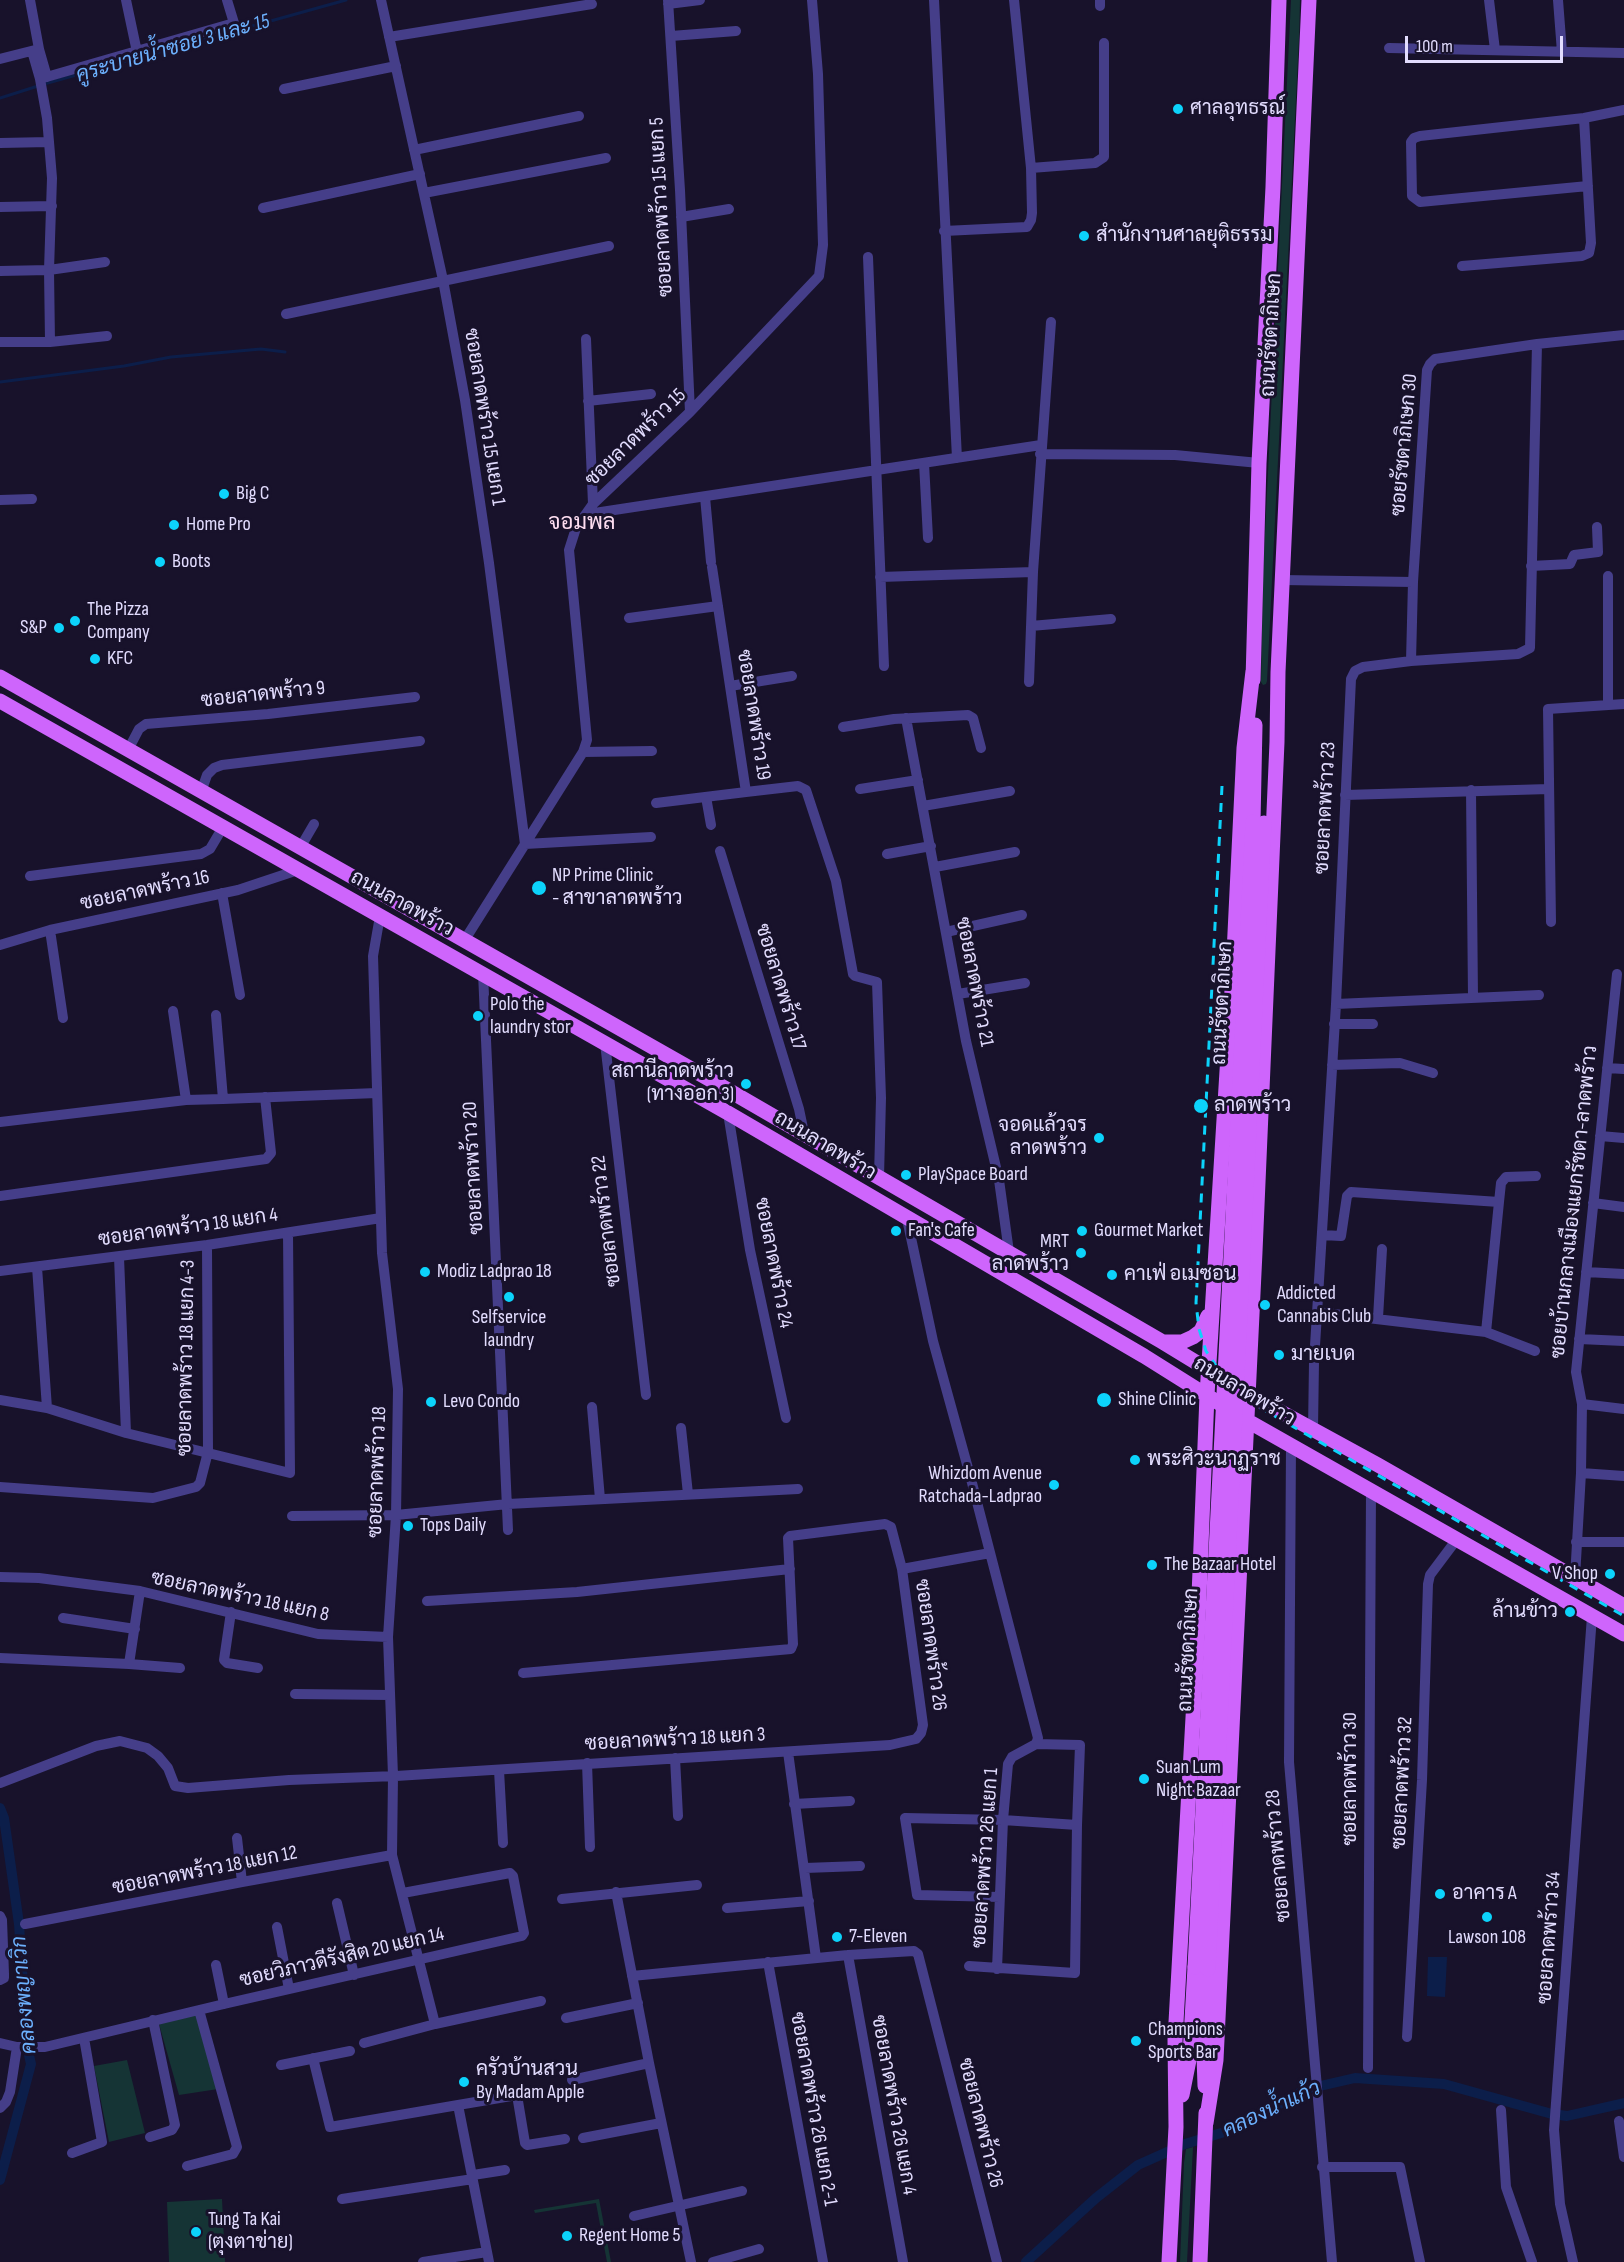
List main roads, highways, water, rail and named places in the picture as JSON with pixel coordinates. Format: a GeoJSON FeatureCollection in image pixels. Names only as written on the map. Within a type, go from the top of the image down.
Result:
{"type":"FeatureCollection","features":[{"type":"Feature","properties":{"kind":"main road","name":"ถนนรัชดาภิเษก"},"geometry":{"type":"LineString","coordinates":[[1259,823],[1253,671],[1258,463],[1273,187],[1279,0]]}},
{"type":"Feature","properties":{"kind":"main road","name":"ถนนรัชดาภิเษก"},"geometry":{"type":"LineString","coordinates":[[1206,2128],[1216,2060],[1259,1160],[1278,672],[1309,0]]}},
{"type":"Feature","properties":{"kind":"main road","name":"ถนนรัชดาภิเษก"},"geometry":{"type":"LineString","coordinates":[[1169,2262],[1176,2127],[1175,2040],[1199,1607],[1206,1395],[1227,1070],[1244,748],[1253,671]]}},
{"type":"Feature","properties":{"kind":"main road","name":"ถนนรัชดาภิเษก"},"geometry":{"type":"LineString","coordinates":[[1176,2127],[1190,2055],[1201,1968],[1259,823],[1278,672]]}},
{"type":"Feature","properties":{"kind":"main road","name":"ถนนลาดพร้าว"},"geometry":{"type":"LineString","coordinates":[[0,677],[804,1133],[1248,1394],[1624,1606]]}},
{"type":"Feature","properties":{"kind":"main road","name":"ถนนลาดพร้าว"},"geometry":{"type":"LineString","coordinates":[[0,701],[728,1113],[1246,1420],[1624,1634]]}},
{"type":"Feature","properties":{"kind":"main road"},"geometry":{"type":"LineString","coordinates":[[454,957],[464,941]]}},
{"type":"Feature","properties":{"kind":"main road"},"geometry":{"type":"LineString","coordinates":[[483,974],[494,958]]}},
{"type":"Feature","properties":{"kind":"main road"},"geometry":{"type":"LineString","coordinates":[[1227,1070],[1232,1081],[1248,1082],[1254,1079],[1263,1067]]}},
{"type":"Feature","properties":{"kind":"main road"},"geometry":{"type":"LineString","coordinates":[[1222,1152],[1224,1164],[1230,1172],[1245,1173],[1252,1170],[1259,1160]]}},
{"type":"Feature","properties":{"kind":"main road"},"geometry":{"type":"LineString","coordinates":[[1161,1341],[1182,1342],[1201,1331],[1212,1302]]}},
{"type":"Feature","properties":{"kind":"main road"},"geometry":{"type":"LineString","coordinates":[[1199,1607],[1207,1597],[1224,1595],[1237,1608]]}},
{"type":"Feature","properties":{"kind":"main road"},"geometry":{"type":"LineString","coordinates":[[1193,1714],[1201,1703],[1218,1701],[1224,1703],[1232,1716]]}},
{"type":"Feature","properties":{"kind":"main road","name":"ถนนรัชดาภิเษก"},"geometry":{"type":"LineString","coordinates":[[1200,2262],[1206,2128],[1201,1968]]}},
{"type":"Feature","properties":{"kind":"water"},"geometry":{"type":"Polygon","coordinates":[[[1428,1957],[1447,1957],[1445,1997],[1427,1996],[1428,1957]]]}},
{"type":"Feature","properties":{"kind":"waterway","name":"คูระบายน้ำซอย 3 และ 15"},"geometry":{"type":"LineString","coordinates":[[44,84],[346,0]]}},
{"type":"Feature","properties":{"kind":"waterway","name":"คูระบายน้ำซอย 3 และ 15"},"geometry":{"type":"LineString","coordinates":[[0,98],[38,86]]}},
{"type":"Feature","properties":{"kind":"waterway","name":"คูระบายน้ำซอย 3 และ 15"},"geometry":{"type":"LineString","coordinates":[[0,382],[124,366],[171,357],[261,349],[285,352]]}},
{"type":"Feature","properties":{"kind":"waterway","name":"คลองพญาเวิก"},"geometry":{"type":"LineString","coordinates":[[0,1808],[4,1818],[19,1924],[27,2046],[31,2064],[0,2180]]}},
{"type":"Feature","properties":{"kind":"waterway","name":"คลองน้ำแก้ว"},"geometry":{"type":"LineString","coordinates":[[1026,2262],[1096,2198],[1138,2165],[1185,2144],[1231,2130],[1307,2089],[1355,2078],[1444,2084],[1552,2114],[1567,2116],[1624,2103]]}},
{"type":"Feature","properties":{"kind":"railway"},"geometry":{"type":"LineString","coordinates":[[1222,786],[1196,1303],[1199,1329],[1206,1351],[1227,1382],[1257,1406],[1624,1616]]}},
{"type":"Feature","properties":{"kind":"place","name":"ศาลอุทธรณ์"},"geometry":{"type":"Point","coordinates":[1178,109]}},
{"type":"Feature","properties":{"kind":"place","name":"สำนักงานศาลยุติธรรม"},"geometry":{"type":"Point","coordinates":[1084,236]}},
{"type":"Feature","properties":{"kind":"place","name":"Big C"},"geometry":{"type":"Point","coordinates":[224,494]}},
{"type":"Feature","properties":{"kind":"place","name":"Home Pro"},"geometry":{"type":"Point","coordinates":[174,525]}},
{"type":"Feature","properties":{"kind":"place","name":"Boots"},"geometry":{"type":"Point","coordinates":[160,562]}},
{"type":"Feature","properties":{"kind":"place","name":"The Pizza Company"},"geometry":{"type":"Point","coordinates":[75,621]}},
{"type":"Feature","properties":{"kind":"place","name":"S&P"},"geometry":{"type":"Point","coordinates":[59,628]}},
{"type":"Feature","properties":{"kind":"place","name":"KFC"},"geometry":{"type":"Point","coordinates":[95,659]}},
{"type":"Feature","properties":{"kind":"place","name":"NP Prime Clinic - สาขาลาดพร้าว"},"geometry":{"type":"Point","coordinates":[539,888]}},
{"type":"Feature","properties":{"kind":"place","name":"Polo the laundry stor"},"geometry":{"type":"Point","coordinates":[478,1016]}},
{"type":"Feature","properties":{"kind":"place","name":"สถานีลาดพร้าว (ทางออก 3)"},"geometry":{"type":"Point","coordinates":[746,1084]}},
{"type":"Feature","properties":{"kind":"place","name":"ลาดพร้าว"},"geometry":{"type":"Point","coordinates":[1201,1106]}},
{"type":"Feature","properties":{"kind":"place","name":"จอดแล้วจร ลาดพร้าว"},"geometry":{"type":"Point","coordinates":[1099,1138]}},
{"type":"Feature","properties":{"kind":"place","name":"PlaySpace Board"},"geometry":{"type":"Point","coordinates":[906,1175]}},
{"type":"Feature","properties":{"kind":"place","name":"Fan's Cafe"},"geometry":{"type":"Point","coordinates":[896,1231]}},
{"type":"Feature","properties":{"kind":"place","name":"Gourmet Market"},"geometry":{"type":"Point","coordinates":[1082,1231]}},
{"type":"Feature","properties":{"kind":"place","name":"MRT ลาดพร้าว"},"geometry":{"type":"Point","coordinates":[1081,1253]}},
{"type":"Feature","properties":{"kind":"place","name":"Modiz Ladprao 18"},"geometry":{"type":"Point","coordinates":[425,1272]}},
{"type":"Feature","properties":{"kind":"place","name":"คาเฟ่ อเมซอน"},"geometry":{"type":"Point","coordinates":[1112,1275]}},
{"type":"Feature","properties":{"kind":"place","name":"Selfservice laundry"},"geometry":{"type":"Point","coordinates":[509,1297]}},
{"type":"Feature","properties":{"kind":"place","name":"Addicted Cannabis Club"},"geometry":{"type":"Point","coordinates":[1265,1305]}},
{"type":"Feature","properties":{"kind":"place","name":"มายเบด"},"geometry":{"type":"Point","coordinates":[1279,1355]}},
{"type":"Feature","properties":{"kind":"place","name":"Shine Clinic"},"geometry":{"type":"Point","coordinates":[1104,1400]}},
{"type":"Feature","properties":{"kind":"place","name":"Levo Condo"},"geometry":{"type":"Point","coordinates":[431,1402]}},
{"type":"Feature","properties":{"kind":"place","name":"พระศิวะนาฏราช"},"geometry":{"type":"Point","coordinates":[1135,1460]}},
{"type":"Feature","properties":{"kind":"place","name":"Whizdom Avenue Ratchada-Ladprao"},"geometry":{"type":"Point","coordinates":[1054,1485]}},
{"type":"Feature","properties":{"kind":"place","name":"Tops Daily"},"geometry":{"type":"Point","coordinates":[408,1526]}},
{"type":"Feature","properties":{"kind":"place","name":"The Bazaar Hotel"},"geometry":{"type":"Point","coordinates":[1152,1565]}},
{"type":"Feature","properties":{"kind":"place","name":"V Shop"},"geometry":{"type":"Point","coordinates":[1610,1574]}},
{"type":"Feature","properties":{"kind":"place","name":"ล้านข้าว"},"geometry":{"type":"Point","coordinates":[1570,1612]}},
{"type":"Feature","properties":{"kind":"place","name":"Suan Lum Night Bazaar"},"geometry":{"type":"Point","coordinates":[1144,1779]}},
{"type":"Feature","properties":{"kind":"place","name":"อาคาร A"},"geometry":{"type":"Point","coordinates":[1440,1894]}},
{"type":"Feature","properties":{"kind":"place","name":"Lawson 108"},"geometry":{"type":"Point","coordinates":[1487,1917]}},
{"type":"Feature","properties":{"kind":"place","name":"7-Eleven"},"geometry":{"type":"Point","coordinates":[837,1937]}},
{"type":"Feature","properties":{"kind":"place","name":"Champions Sports Bar"},"geometry":{"type":"Point","coordinates":[1136,2041]}},
{"type":"Feature","properties":{"kind":"place","name":"ครัวบ้านสวน By Madam Apple"},"geometry":{"type":"Point","coordinates":[464,2082]}},
{"type":"Feature","properties":{"kind":"place","name":"Tung Ta Kai (ตุงตาข่าย)"},"geometry":{"type":"Point","coordinates":[196,2232]}},
{"type":"Feature","properties":{"kind":"place","name":"Regent Home 5"},"geometry":{"type":"Point","coordinates":[567,2236]}},
{"type":"Feature","properties":{"kind":"district","name":"จอมพล"},"geometry":{"type":"Point","coordinates":[582,523]}}]}
